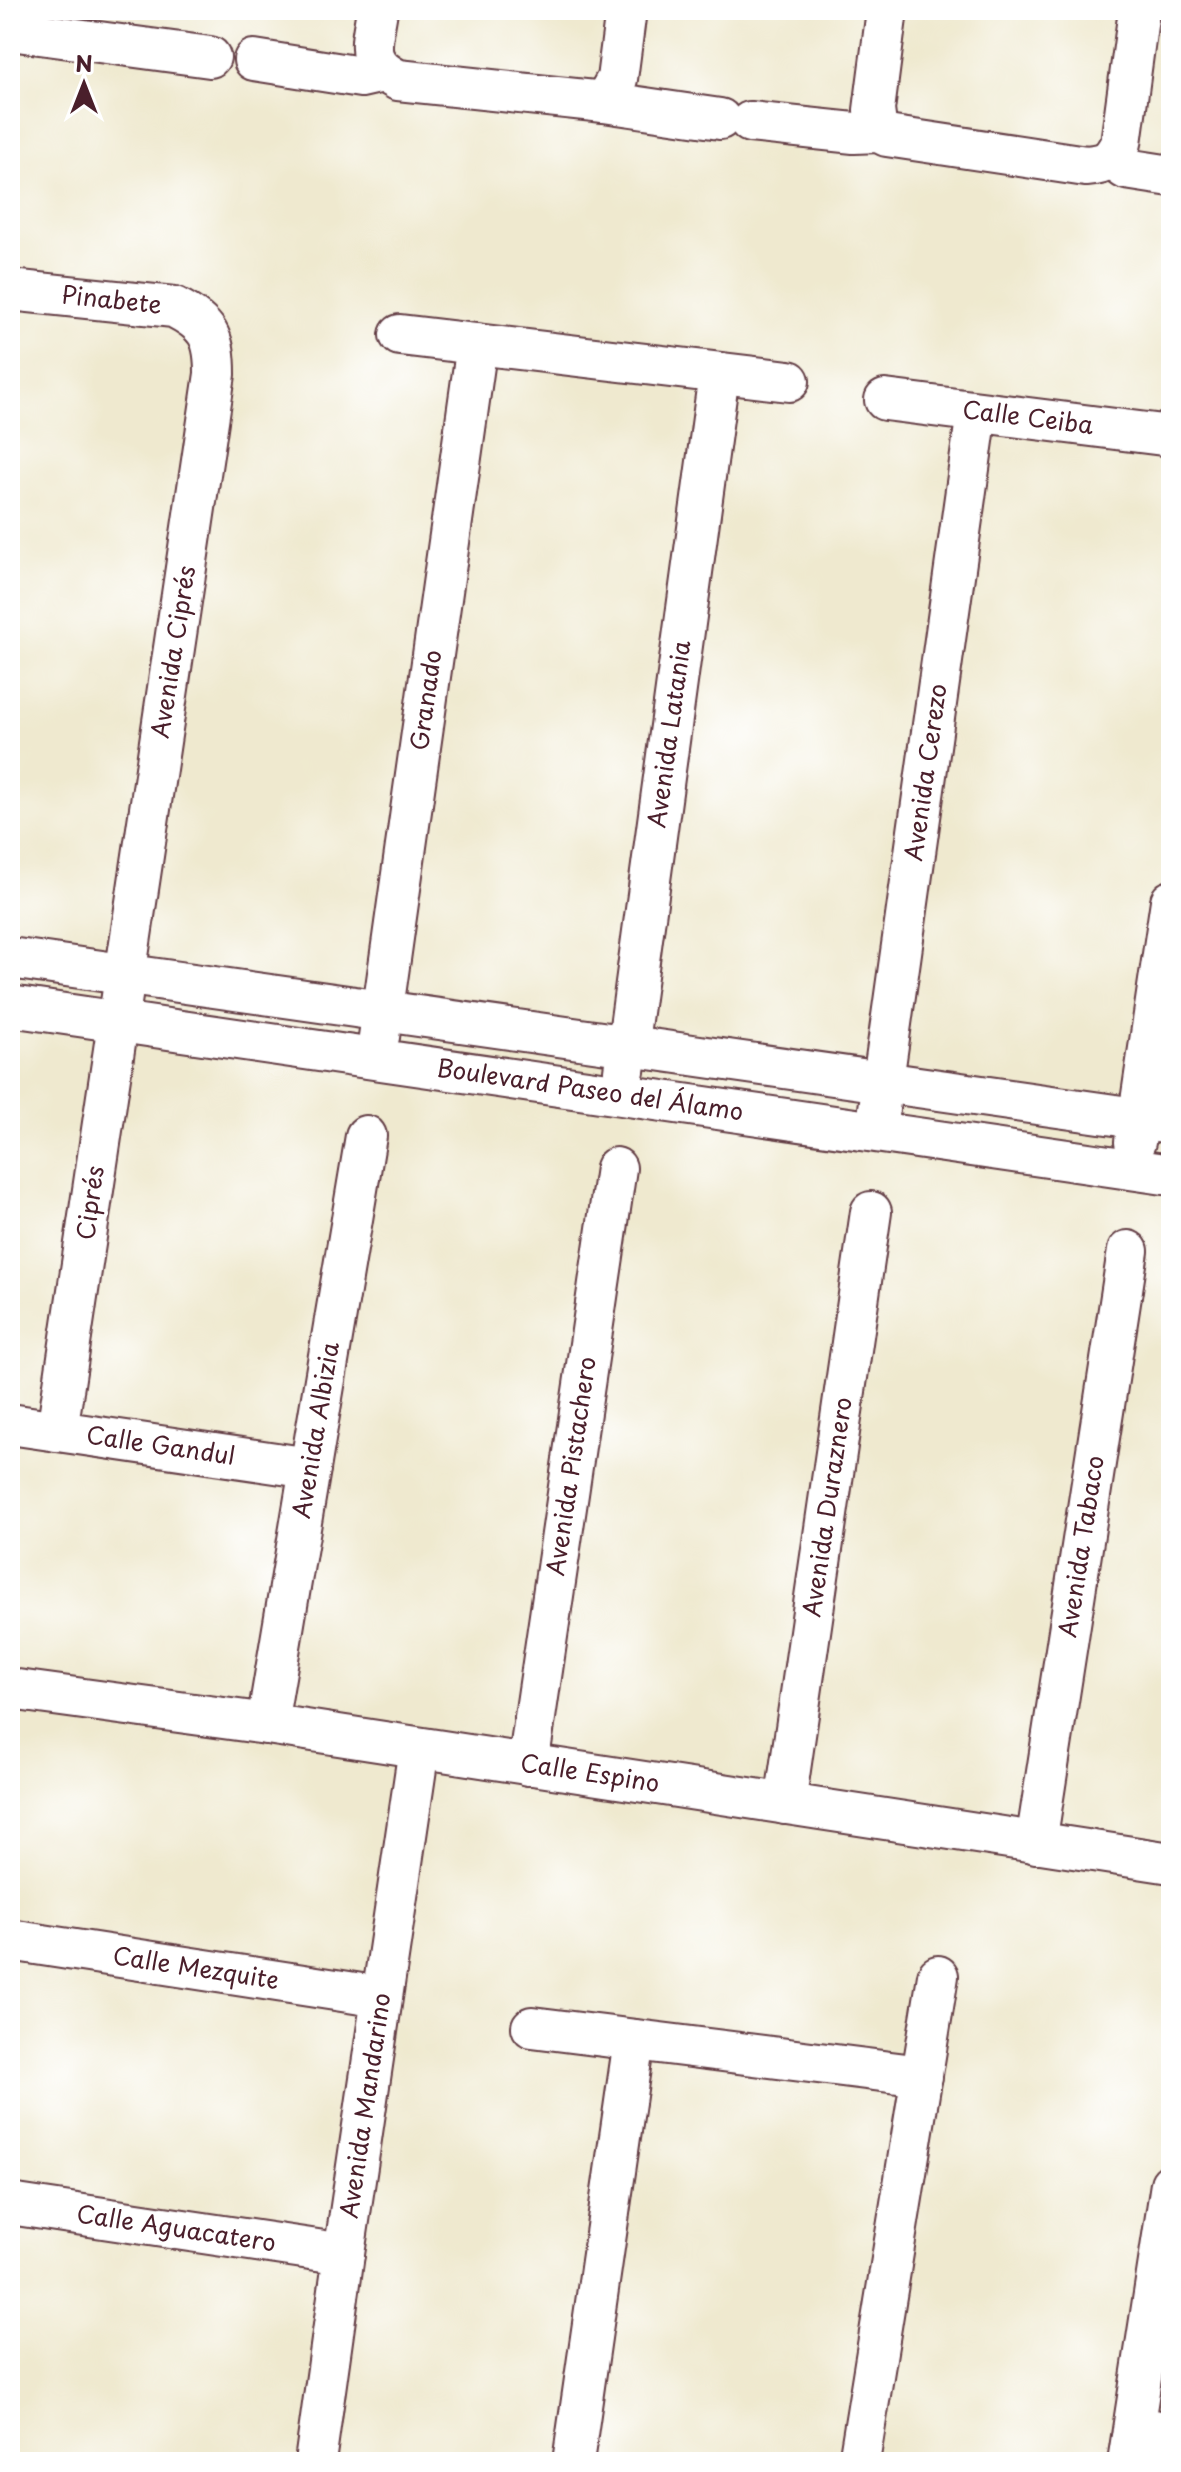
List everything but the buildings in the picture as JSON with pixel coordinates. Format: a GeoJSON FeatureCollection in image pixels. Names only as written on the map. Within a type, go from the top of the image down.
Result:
{"type":"FeatureCollection","features":[{"type":"Feature","properties":{"kind":"street"},"geometry":{"type":"LineString","coordinates":[[377,10],[371,53],[383,72],[398,80],[604,102],[735,121],[854,133],[879,132],[887,136],[1086,166],[1112,159],[1121,143],[1139,10]]}},
{"type":"Feature","properties":{"kind":"street"},"geometry":{"type":"LineString","coordinates":[[604,102],[617,79],[626,10]]}},
{"type":"Feature","properties":{"kind":"street"},"geometry":{"type":"LineString","coordinates":[[879,132],[874,110],[887,10]]}},
{"type":"Feature","properties":{"kind":"street"},"geometry":{"type":"LineString","coordinates":[[10,30],[111,27],[210,57]]}},
{"type":"Feature","properties":{"kind":"street"},"geometry":{"type":"LineString","coordinates":[[254,60],[361,77],[383,72]]}},
{"type":"Feature","properties":{"kind":"street"},"geometry":{"type":"LineString","coordinates":[[1112,159],[1126,169],[1171,176]]}},
{"type":"Feature","properties":{"kind":"street","name":"Pinabete"},"geometry":{"type":"LineString","coordinates":[[10,290],[174,307],[207,330]]}},
{"type":"Feature","properties":{"kind":"street","name":"Avenida Ciprés"},"geometry":{"type":"LineString","coordinates":[[125,975],[215,374],[214,343],[207,330]]}},
{"type":"Feature","properties":{"kind":"street"},"geometry":{"type":"LineString","coordinates":[[400,335],[789,381]]}},
{"type":"Feature","properties":{"kind":"street","name":"Granado"},"geometry":{"type":"LineString","coordinates":[[376,1059],[477,344]]}},
{"type":"Feature","properties":{"kind":"street","name":"Avenida Latania"},"geometry":{"type":"LineString","coordinates":[[621,1095],[719,374]]}},
{"type":"Feature","properties":{"kind":"street","name":"Calle Ceiba"},"geometry":{"type":"LineString","coordinates":[[885,400],[1171,436]]}},
{"type":"Feature","properties":{"kind":"street","name":"Avenida Cerezo"},"geometry":{"type":"LineString","coordinates":[[876,1132],[977,412]]}},
{"type":"Feature","properties":{"kind":"street"},"geometry":{"type":"LineString","coordinates":[[1132,1169],[1155,1120],[1171,901]]}},
{"type":"Feature","properties":{"kind":"street","name":"Boulevard Paseo del Álamo"},"geometry":{"type":"LineString","coordinates":[[10,958],[1155,1120]]}},
{"type":"Feature","properties":{"kind":"street","name":"Ciprés"},"geometry":{"type":"LineString","coordinates":[[57,1431],[125,975]]}},
{"type":"Feature","properties":{"kind":"street","name":"Boulevard Paseo del Álamo"},"geometry":{"type":"LineString","coordinates":[[10,1006],[1171,1175]]}},
{"type":"Feature","properties":{"kind":"street","name":"Avenida Albizia"},"geometry":{"type":"LineString","coordinates":[[267,1724],[366,1136]]}},
{"type":"Feature","properties":{"kind":"street","name":"Avenida Pistachero"},"geometry":{"type":"LineString","coordinates":[[528,1765],[616,1168]]}},
{"type":"Feature","properties":{"kind":"street","name":"Avenida Duraznero"},"geometry":{"type":"LineString","coordinates":[[785,1804],[871,1212]]}},
{"type":"Feature","properties":{"kind":"street","name":"Avenida Tabaco"},"geometry":{"type":"LineString","coordinates":[[1036,1843],[1128,1251]]}},
{"type":"Feature","properties":{"kind":"street","name":"Calle Gandul"},"geometry":{"type":"LineString","coordinates":[[10,1424],[310,1468]]}},
{"type":"Feature","properties":{"kind":"street","name":"Calle Espino"},"geometry":{"type":"LineString","coordinates":[[10,1689],[267,1724],[1171,1863]]}},
{"type":"Feature","properties":{"kind":"street","name":"Avenida Mandarino"},"geometry":{"type":"LineString","coordinates":[[315,2462],[419,1748]]}},
{"type":"Feature","properties":{"kind":"street","name":"Calle Mezquite"},"geometry":{"type":"LineString","coordinates":[[10,1940],[381,1997]]}},
{"type":"Feature","properties":{"kind":"street"},"geometry":{"type":"LineString","coordinates":[[859,2462],[938,1976]]}},
{"type":"Feature","properties":{"kind":"street"},"geometry":{"type":"LineString","coordinates":[[532,2027],[922,2076]]}},
{"type":"Feature","properties":{"kind":"street"},"geometry":{"type":"LineString","coordinates":[[573,2462],[634,2040]]}},
{"type":"Feature","properties":{"kind":"street"},"geometry":{"type":"LineString","coordinates":[[1144,2440],[1171,2184]]}},
{"type":"Feature","properties":{"kind":"street","name":"Calle Aguacatero"},"geometry":{"type":"LineString","coordinates":[[10,2204],[344,2254]]}}]}
